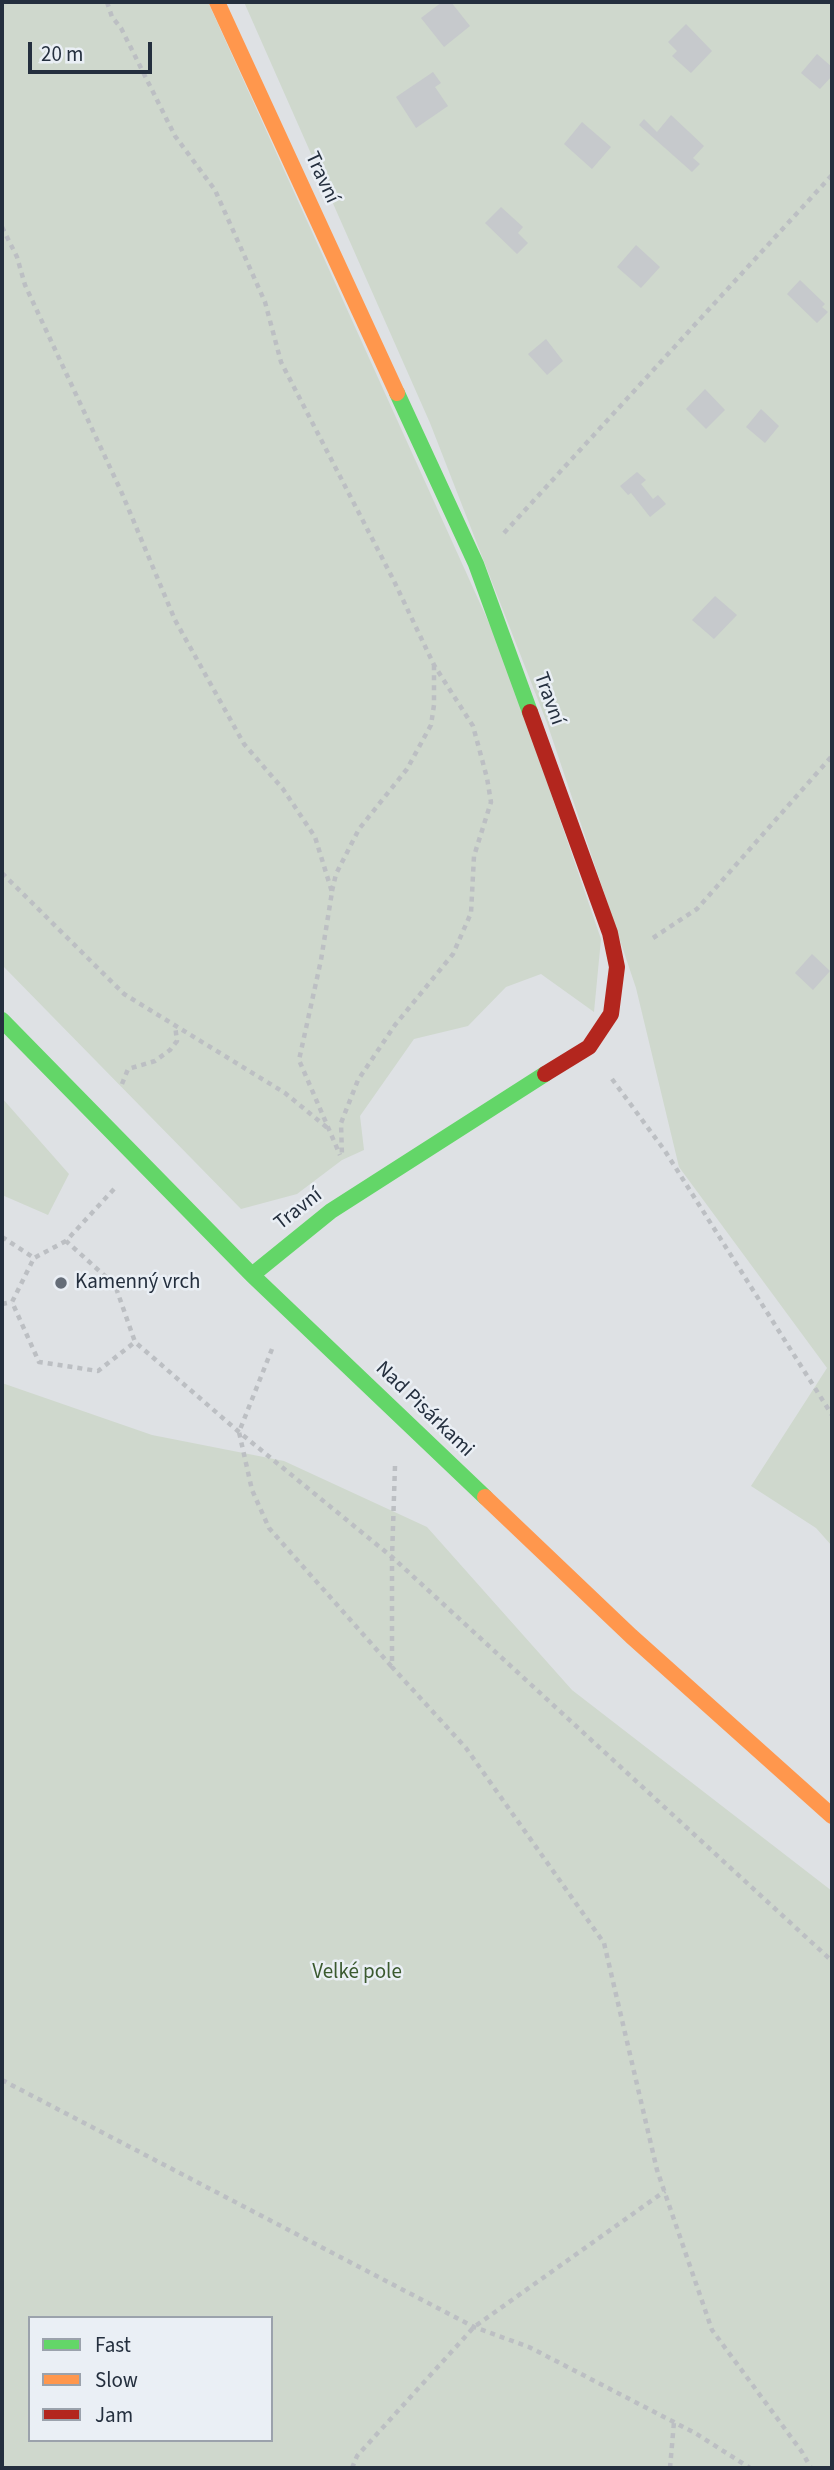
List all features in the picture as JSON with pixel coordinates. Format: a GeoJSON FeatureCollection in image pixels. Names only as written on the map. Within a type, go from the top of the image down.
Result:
{"type":"FeatureCollection","features":[{"type":"Feature","properties":{"kind":"street","name":"Travní"},"geometry":{"type":"LineString","coordinates":[[217,2],[476,564],[610,933],[617,967],[611,1014],[589,1047],[489,1108],[331,1211],[252,1275]]}},
{"type":"Feature","properties":{"kind":"street","name":"Nad Pisárkami"},"geometry":{"type":"LineString","coordinates":[[2,1020],[252,1275],[631,1636],[832,1816]]}},
{"type":"Feature","properties":{"kind":"path"},"geometry":{"type":"LineString","coordinates":[[107,2],[112,17],[121,28],[175,136],[215,191],[265,302],[281,362],[393,579],[434,665],[473,726],[491,802],[474,856],[471,913],[453,954],[395,1025],[358,1080],[341,1123],[342,1160],[299,1060],[336,874],[359,829],[407,769],[432,725],[435,705],[434,665]]}},
{"type":"Feature","properties":{"kind":"path"},"geometry":{"type":"LineString","coordinates":[[476,564],[832,174]]}},
{"type":"Feature","properties":{"kind":"path"},"geometry":{"type":"LineString","coordinates":[[2,228],[17,257],[25,285],[121,491],[175,620],[244,744],[283,789],[315,837],[332,892]]}},
{"type":"Feature","properties":{"kind":"path"},"geometry":{"type":"LineString","coordinates":[[617,967],[633,952],[697,909],[832,756]]}},
{"type":"Feature","properties":{"kind":"path"},"geometry":{"type":"LineString","coordinates":[[2,873],[124,994],[285,1093],[330,1130]]}},
{"type":"Feature","properties":{"kind":"path"},"geometry":{"type":"LineString","coordinates":[[122,1090],[122,1081],[128,1069],[155,1061],[170,1050],[177,1041],[175,1026]]}},
{"type":"Feature","properties":{"kind":"path"},"geometry":{"type":"LineString","coordinates":[[589,1047],[665,1151],[832,1415]]}},
{"type":"Feature","properties":{"kind":"path"},"geometry":{"type":"LineString","coordinates":[[12,1302],[34,1258],[66,1241],[139,1161]]}},
{"type":"Feature","properties":{"kind":"path"},"geometry":{"type":"LineString","coordinates":[[2,1237],[34,1258]]}},
{"type":"Feature","properties":{"kind":"path"},"geometry":{"type":"LineString","coordinates":[[66,1241],[115,1285],[135,1342],[391,1557],[832,1961]]}},
{"type":"Feature","properties":{"kind":"path"},"geometry":{"type":"LineString","coordinates":[[12,1302],[39,1362],[97,1371],[135,1342]]}},
{"type":"Feature","properties":{"kind":"path"},"geometry":{"type":"LineString","coordinates":[[2,1304],[12,1302]]}},
{"type":"Feature","properties":{"kind":"path"},"geometry":{"type":"LineString","coordinates":[[273,1348],[239,1432],[251,1490],[269,1528],[466,1748],[604,1942],[657,2169],[712,2330],[811,2468]]}},
{"type":"Feature","properties":{"kind":"path"},"geometry":{"type":"LineString","coordinates":[[392,1667],[391,1557],[395,1465]]}},
{"type":"Feature","properties":{"kind":"path"},"geometry":{"type":"LineString","coordinates":[[2,2080],[474,2327],[530,2347],[695,2433],[750,2468]]}},
{"type":"Feature","properties":{"kind":"path"},"geometry":{"type":"LineString","coordinates":[[352,2468],[357,2456],[474,2327],[665,2191]]}},
{"type":"Feature","properties":{"kind":"path"},"geometry":{"type":"LineString","coordinates":[[670,2468],[674,2422]]}},
{"type":"Feature","properties":{"kind":"green space"},"geometry":{"type":"Polygon","coordinates":[[[2,2],[208,2],[503,654],[601,939],[594,1012],[541,974],[506,987],[468,1026],[414,1039],[360,1116],[364,1150],[342,1160],[297,1194],[241,1209],[2,965],[2,2]]]}},
{"type":"Feature","properties":{"kind":"green space"},"geometry":{"type":"Polygon","coordinates":[[[244,2],[832,2],[832,1546],[816,1528],[751,1486],[827,1368],[679,1167],[636,988],[547,723],[430,423],[244,2]]]}},
{"type":"Feature","properties":{"kind":"green space"},"geometry":{"type":"Polygon","coordinates":[[[2,1098],[69,1174],[48,1215],[2,1195],[2,1098]]]}},
{"type":"Feature","properties":{"kind":"green space","name":"Velké pole"},"geometry":{"type":"Polygon","coordinates":[[[2,1383],[152,1435],[284,1461],[427,1527],[572,1690],[832,1891],[832,2468],[2,2468],[2,1383]]]}},
{"type":"Feature","properties":{"kind":"building"},"geometry":{"type":"Polygon","coordinates":[[[442,2],[451,2],[470,26],[444,47],[421,18],[442,2]]]}},
{"type":"Feature","properties":{"kind":"building"},"geometry":{"type":"Polygon","coordinates":[[[686,24],[712,51],[691,73],[672,56],[677,51],[668,42],[686,24]]]}},
{"type":"Feature","properties":{"kind":"building"},"geometry":{"type":"Polygon","coordinates":[[[817,54],[832,67],[832,76],[820,89],[801,73],[817,54]]]}},
{"type":"Feature","properties":{"kind":"building"},"geometry":{"type":"Polygon","coordinates":[[[433,72],[441,83],[435,87],[448,106],[416,128],[396,97],[433,72]]]}},
{"type":"Feature","properties":{"kind":"building"},"geometry":{"type":"Polygon","coordinates":[[[671,115],[704,146],[693,158],[700,164],[692,172],[639,125],[644,119],[657,132],[671,115]]]}},
{"type":"Feature","properties":{"kind":"building"},"geometry":{"type":"Polygon","coordinates":[[[582,122],[611,147],[592,169],[564,144],[582,122]]]}},
{"type":"Feature","properties":{"kind":"building"},"geometry":{"type":"Polygon","coordinates":[[[501,207],[523,227],[518,233],[528,243],[517,254],[485,223],[501,207]]]}},
{"type":"Feature","properties":{"kind":"building"},"geometry":{"type":"Polygon","coordinates":[[[636,245],[660,267],[641,288],[617,267],[636,245]]]}},
{"type":"Feature","properties":{"kind":"building"},"geometry":{"type":"Polygon","coordinates":[[[800,280],[825,304],[822,307],[828,312],[817,323],[787,294],[800,280]]]}},
{"type":"Feature","properties":{"kind":"building"},"geometry":{"type":"Polygon","coordinates":[[[546,339],[563,361],[547,375],[528,354],[546,339]]]}},
{"type":"Feature","properties":{"kind":"building"},"geometry":{"type":"Polygon","coordinates":[[[705,389],[725,410],[706,429],[686,409],[705,389]]]}},
{"type":"Feature","properties":{"kind":"building"},"geometry":{"type":"Polygon","coordinates":[[[761,409],[779,426],[765,443],[746,427],[761,409]]]}},
{"type":"Feature","properties":{"kind":"building"},"geometry":{"type":"Polygon","coordinates":[[[637,472],[646,480],[641,484],[653,499],[658,495],[666,504],[650,517],[631,493],[628,495],[620,486],[637,472]]]}},
{"type":"Feature","properties":{"kind":"building"},"geometry":{"type":"Polygon","coordinates":[[[715,596],[737,615],[714,639],[692,620],[715,596]]]}},
{"type":"Feature","properties":{"kind":"building"},"geometry":{"type":"Polygon","coordinates":[[[812,954],[830,971],[813,990],[795,973],[812,954]]]}},
{"type":"Feature","properties":{"kind":"traffic: fast"},"geometry":{"type":"LineString","coordinates":[[397,393],[476,564],[530,712]]}},
{"type":"Feature","properties":{"kind":"traffic: fast"},"geometry":{"type":"LineString","coordinates":[[2,1020],[252,1275],[485,1497]]}},
{"type":"Feature","properties":{"kind":"traffic: fast"},"geometry":{"type":"LineString","coordinates":[[252,1275],[331,1211],[545,1074]]}},
{"type":"Feature","properties":{"kind":"traffic: slow"},"geometry":{"type":"LineString","coordinates":[[217,2],[397,393]]}},
{"type":"Feature","properties":{"kind":"traffic: slow"},"geometry":{"type":"LineString","coordinates":[[485,1497],[631,1636],[832,1816]]}},
{"type":"Feature","properties":{"kind":"traffic: jam"},"geometry":{"type":"LineString","coordinates":[[530,712],[610,933],[617,967],[611,1014],[589,1047],[545,1074]]}},
{"type":"Feature","properties":{"kind":"place","name":"Kamenný vrch"},"geometry":{"type":"Point","coordinates":[61,1283]}}]}
